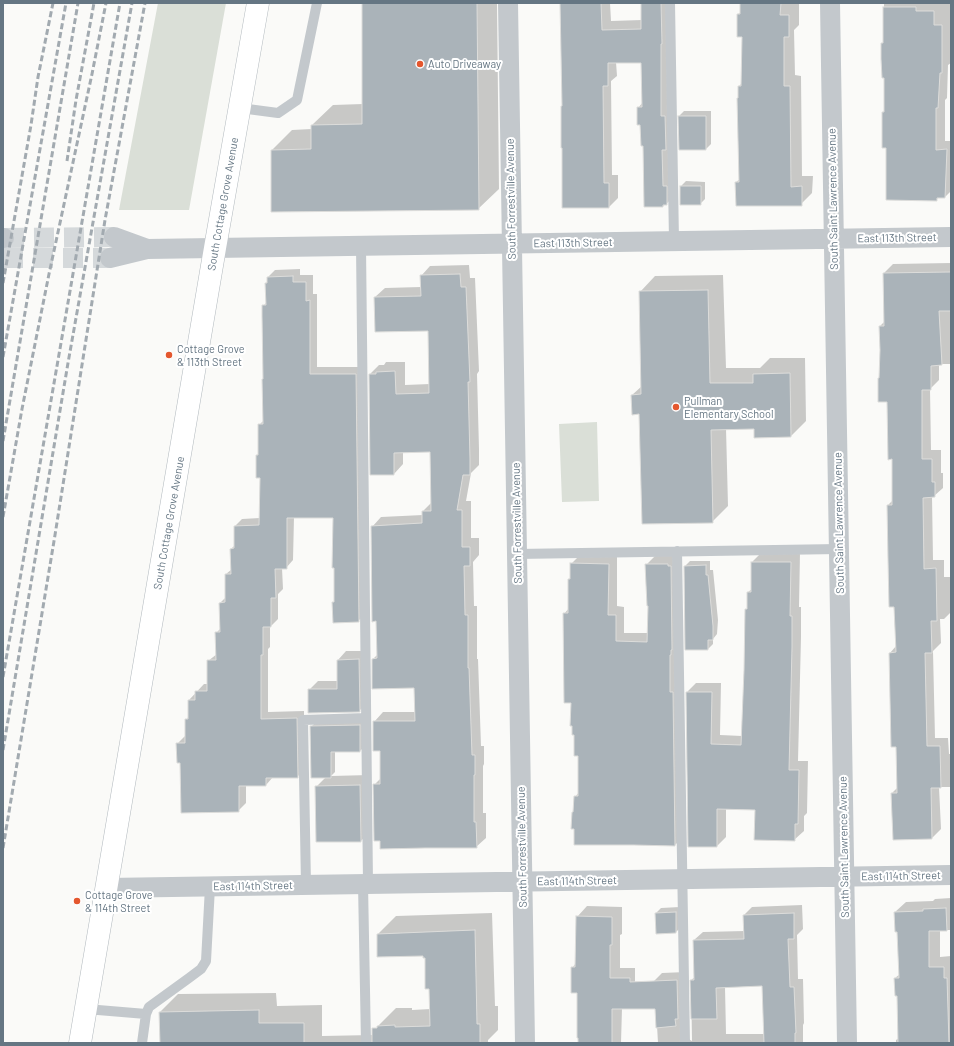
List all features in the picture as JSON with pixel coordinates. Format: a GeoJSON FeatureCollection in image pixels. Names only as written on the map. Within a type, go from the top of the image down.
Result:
{"type":"FeatureCollection","features":[{"type":"Feature","properties":{"kind":"street","name":"South Cottage Grove Avenue"},"geometry":{"type":"LineString","coordinates":[[80,1043],[258,3]]}},
{"type":"Feature","properties":{"kind":"street","name":"South Forrestville Avenue"},"geometry":{"type":"LineString","coordinates":[[508,3],[525,1043]]}},
{"type":"Feature","properties":{"kind":"street","name":"South Saint Lawrence Avenue"},"geometry":{"type":"LineString","coordinates":[[830,3],[847,1043]]}},
{"type":"Feature","properties":{"kind":"street","name":"East 113th Street"},"geometry":{"type":"LineString","coordinates":[[114,237],[147,249]]}},
{"type":"Feature","properties":{"kind":"street","name":"East 113th Street"},"geometry":{"type":"LineString","coordinates":[[110,258],[147,249],[951,237]]}},
{"type":"Feature","properties":{"kind":"street","name":"East 114th Street"},"geometry":{"type":"LineString","coordinates":[[106,888],[951,875]]}},
{"type":"Feature","properties":{"kind":"lane"},"geometry":{"type":"LineString","coordinates":[[240,108],[278,113],[297,100],[317,3]]}},
{"type":"Feature","properties":{"kind":"lane"},"geometry":{"type":"LineString","coordinates":[[670,3],[674,241]]}},
{"type":"Feature","properties":{"kind":"lane"},"geometry":{"type":"LineString","coordinates":[[361,246],[366,718],[366,1043]]}},
{"type":"Feature","properties":{"kind":"lane"},"geometry":{"type":"LineString","coordinates":[[517,554],[839,549]]}},
{"type":"Feature","properties":{"kind":"lane"},"geometry":{"type":"LineString","coordinates":[[677,551],[685,1043]]}},
{"type":"Feature","properties":{"kind":"lane"},"geometry":{"type":"LineString","coordinates":[[306,885],[303,720],[366,718]]}},
{"type":"Feature","properties":{"kind":"lane"},"geometry":{"type":"LineString","coordinates":[[142,1043],[146,1014],[149,1007],[189,978],[206,962],[210,887]]}},
{"type":"Feature","properties":{"kind":"lane"},"geometry":{"type":"LineString","coordinates":[[86,1009],[146,1014]]}},
{"type":"Feature","properties":{"kind":"shaded area"},"geometry":{"type":"Polygon","coordinates":[[[158,3],[226,3],[189,210],[119,210],[158,3]]]}},
{"type":"Feature","properties":{"kind":"shaded area"},"geometry":{"type":"Polygon","coordinates":[[[597,422],[599,501],[562,502],[559,424],[597,422]]]}},
{"type":"Feature","properties":{"kind":"building","name":"Auto Driveaway"},"geometry":{"type":"Polygon","coordinates":[[[362,3],[477,3],[479,210],[271,212],[271,150],[311,149],[311,125],[362,124],[362,3]]]}},
{"type":"Feature","properties":{"kind":"building"},"geometry":{"type":"Polygon","coordinates":[[[560,3],[601,3],[602,30],[641,29],[641,3],[661,3],[661,116],[665,116],[666,150],[662,150],[663,186],[667,186],[667,205],[663,205],[663,207],[644,207],[643,146],[641,146],[640,125],[637,125],[637,107],[642,107],[641,63],[608,63],[608,86],[603,86],[604,183],[609,183],[609,208],[562,208],[560,3]]]}},
{"type":"Feature","properties":{"kind":"building"},"geometry":{"type":"Polygon","coordinates":[[[740,3],[781,3],[780,15],[789,15],[789,37],[784,37],[784,86],[790,86],[791,187],[802,186],[802,206],[736,206],[735,182],[739,182],[737,98],[738,86],[741,86],[742,37],[737,37],[737,14],[740,14],[740,3]]]}},
{"type":"Feature","properties":{"kind":"building"},"geometry":{"type":"Polygon","coordinates":[[[883,7],[916,7],[916,11],[934,11],[934,25],[942,25],[942,73],[940,73],[938,108],[936,108],[936,150],[947,149],[945,198],[937,198],[937,201],[886,200],[886,148],[882,148],[884,78],[882,78],[881,43],[883,43],[883,7]]]}},
{"type":"Feature","properties":{"kind":"building"},"geometry":{"type":"Polygon","coordinates":[[[678,116],[706,116],[706,150],[679,150],[678,116]]]}},
{"type":"Feature","properties":{"kind":"building"},"geometry":{"type":"Polygon","coordinates":[[[680,186],[701,186],[701,205],[680,205],[680,186]]]}},
{"type":"Feature","properties":{"kind":"building"},"geometry":{"type":"Polygon","coordinates":[[[951,272],[951,311],[939,311],[942,365],[931,366],[931,390],[922,390],[922,459],[932,459],[932,482],[935,482],[935,497],[923,498],[924,569],[936,568],[937,621],[931,621],[932,653],[925,653],[927,746],[940,746],[941,788],[931,788],[932,839],[893,840],[891,793],[897,793],[896,747],[891,747],[889,653],[896,652],[894,607],[889,607],[887,505],[892,505],[892,459],[888,460],[887,402],[878,402],[880,350],[879,326],[884,326],[883,273],[951,272]]]}},
{"type":"Feature","properties":{"kind":"building"},"geometry":{"type":"Polygon","coordinates":[[[460,274],[461,287],[466,287],[470,382],[468,382],[470,475],[463,475],[457,510],[462,510],[462,547],[470,547],[470,566],[464,566],[465,615],[468,615],[468,668],[472,755],[475,755],[474,822],[476,822],[477,848],[380,849],[380,841],[374,841],[373,784],[380,784],[380,751],[373,751],[373,721],[415,721],[414,688],[372,689],[372,659],[377,658],[376,621],[372,622],[371,526],[422,523],[422,511],[431,511],[430,452],[394,453],[394,475],[370,475],[369,374],[395,371],[396,394],[429,393],[428,331],[375,332],[374,297],[421,296],[420,275],[460,274]]]}},
{"type":"Feature","properties":{"kind":"building"},"geometry":{"type":"Polygon","coordinates":[[[293,276],[293,282],[306,282],[306,301],[310,300],[310,374],[356,374],[359,622],[333,623],[333,518],[287,518],[287,569],[275,569],[276,598],[271,598],[271,627],[263,627],[263,655],[261,655],[261,719],[297,718],[298,778],[266,778],[266,786],[239,786],[239,812],[181,813],[180,763],[177,763],[176,743],[185,743],[185,719],[188,719],[188,700],[195,700],[195,691],[207,691],[207,660],[216,660],[215,632],[220,632],[219,603],[225,602],[225,574],[231,574],[230,549],[234,548],[234,526],[259,525],[260,478],[256,478],[256,455],[258,455],[258,424],[263,424],[262,305],[266,305],[265,283],[267,283],[267,277],[293,276]]]}},
{"type":"Feature","properties":{"kind":"building"},"geometry":{"type":"Polygon","coordinates":[[[708,290],[710,383],[753,383],[753,374],[790,373],[791,437],[754,438],[754,429],[711,430],[713,523],[642,524],[639,414],[632,415],[631,395],[641,394],[639,291],[708,290]]]}},
{"type":"Feature","properties":{"kind":"building"},"geometry":{"type":"Polygon","coordinates":[[[751,562],[791,562],[790,616],[792,616],[792,647],[789,770],[799,770],[798,824],[795,824],[795,841],[754,840],[755,810],[717,809],[717,847],[688,847],[686,692],[712,692],[711,744],[741,745],[745,609],[747,609],[747,592],[751,592],[751,562]]]}},
{"type":"Feature","properties":{"kind":"building"},"geometry":{"type":"Polygon","coordinates":[[[570,563],[609,564],[608,615],[616,615],[616,641],[647,642],[648,606],[645,564],[668,564],[668,566],[671,566],[672,650],[670,655],[670,692],[673,692],[675,846],[574,845],[574,829],[571,829],[574,796],[578,796],[578,756],[574,756],[574,735],[572,735],[572,726],[570,726],[571,703],[564,703],[563,613],[568,613],[568,579],[570,579],[570,563]]]}},
{"type":"Feature","properties":{"kind":"building"},"geometry":{"type":"Polygon","coordinates":[[[706,565],[713,626],[713,640],[708,640],[708,650],[685,650],[684,566],[706,565]]]}},
{"type":"Feature","properties":{"kind":"building"},"geometry":{"type":"Polygon","coordinates":[[[359,659],[360,712],[308,713],[308,689],[337,689],[337,660],[359,659]]]}},
{"type":"Feature","properties":{"kind":"building"},"geometry":{"type":"Polygon","coordinates":[[[360,725],[360,752],[331,752],[331,778],[311,778],[310,726],[360,725]]]}},
{"type":"Feature","properties":{"kind":"building"},"geometry":{"type":"Polygon","coordinates":[[[360,785],[361,842],[316,842],[315,786],[360,785]]]}},
{"type":"Feature","properties":{"kind":"building"},"geometry":{"type":"Polygon","coordinates":[[[946,908],[947,931],[929,931],[929,967],[944,967],[944,978],[947,978],[949,1043],[898,1043],[897,996],[895,996],[894,978],[899,978],[897,932],[895,932],[894,912],[923,911],[923,909],[946,908]]]}},
{"type":"Feature","properties":{"kind":"building"},"geometry":{"type":"Polygon","coordinates":[[[676,912],[676,933],[656,934],[655,913],[676,912]]]}},
{"type":"Feature","properties":{"kind":"building"},"geometry":{"type":"Polygon","coordinates":[[[794,913],[794,939],[788,939],[790,987],[794,987],[795,1043],[764,1043],[762,986],[716,988],[717,1019],[691,1019],[690,980],[694,980],[693,940],[744,939],[743,915],[794,913]]]}},
{"type":"Feature","properties":{"kind":"building"},"geometry":{"type":"Polygon","coordinates":[[[576,916],[612,917],[610,978],[630,978],[630,982],[677,980],[678,1019],[675,1019],[676,1026],[656,1028],[655,1009],[612,1009],[612,1043],[578,1043],[577,993],[571,993],[571,967],[575,967],[576,916]]]}},
{"type":"Feature","properties":{"kind":"building"},"geometry":{"type":"Polygon","coordinates":[[[475,930],[477,1024],[480,1024],[480,1043],[372,1043],[372,1028],[377,1028],[377,1026],[430,1026],[429,989],[425,989],[425,958],[423,958],[423,956],[377,957],[377,934],[475,930]]]}},
{"type":"Feature","properties":{"kind":"building"},"geometry":{"type":"Polygon","coordinates":[[[259,1010],[259,1023],[304,1023],[304,1043],[160,1043],[159,1012],[259,1010]]]}},
{"type":"Feature","properties":{"kind":"tunnel"},"geometry":{"type":"LineString","coordinates":[[4,238],[114,237]]}},
{"type":"Feature","properties":{"kind":"tunnel"},"geometry":{"type":"LineString","coordinates":[[3,258],[110,258]]}},
{"type":"Feature","properties":{"kind":"railway"},"geometry":{"type":"LineString","coordinates":[[3,283],[38,77],[53,3]]}},
{"type":"Feature","properties":{"kind":"railway"},"geometry":{"type":"LineString","coordinates":[[3,357],[66,3]]}},
{"type":"Feature","properties":{"kind":"railway"},"geometry":{"type":"LineString","coordinates":[[3,441],[78,3]]}},
{"type":"Feature","properties":{"kind":"railway"},"geometry":{"type":"LineString","coordinates":[[67,161],[76,100],[94,3]]}},
{"type":"Feature","properties":{"kind":"railway"},"geometry":{"type":"LineString","coordinates":[[3,517],[22,409],[49,274],[106,3]]}},
{"type":"Feature","properties":{"kind":"railway"},"geometry":{"type":"LineString","coordinates":[[3,677],[120,3]]}},
{"type":"Feature","properties":{"kind":"railway"},"geometry":{"type":"LineString","coordinates":[[3,750],[68,363],[132,3]]}},
{"type":"Feature","properties":{"kind":"railway"},"geometry":{"type":"LineString","coordinates":[[3,848],[105,220],[145,3]]}},
{"type":"Feature","properties":{"kind":"place","name":"Auto Driveaway"},"geometry":{"type":"Point","coordinates":[420,64]}},
{"type":"Feature","properties":{"kind":"place","name":"Cottage Grove & 113th Street"},"geometry":{"type":"Point","coordinates":[169,355]}},
{"type":"Feature","properties":{"kind":"place","name":"Pullman Elementary School"},"geometry":{"type":"Point","coordinates":[676,407]}},
{"type":"Feature","properties":{"kind":"place","name":"Cottage Grove & 114th Street"},"geometry":{"type":"Point","coordinates":[77,901]}}]}
